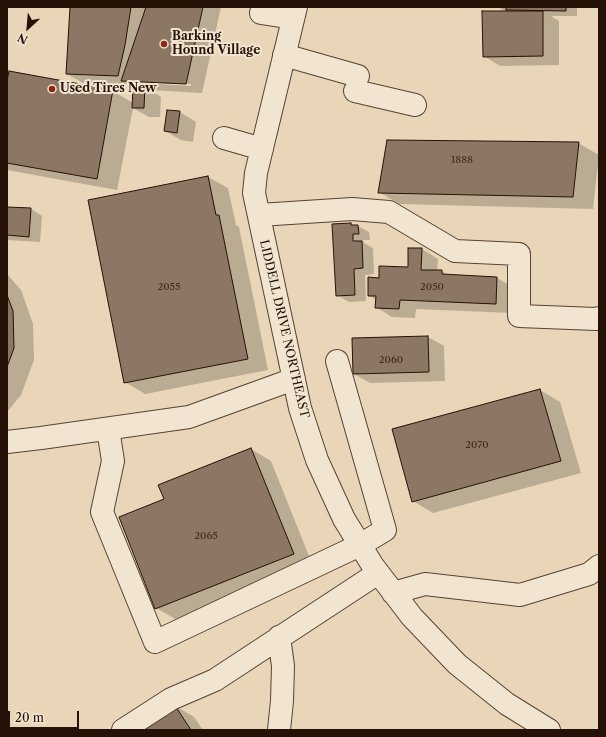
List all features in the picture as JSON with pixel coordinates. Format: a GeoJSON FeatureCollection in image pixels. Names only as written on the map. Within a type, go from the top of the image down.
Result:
{"type":"FeatureCollection","features":[{"type":"Feature","properties":{"kind":"street"},"geometry":{"type":"LineString","coordinates":[[260,13],[294,12]]}},
{"type":"Feature","properties":{"kind":"street","name":"LIDDELL DRIVE NORTHEAST"},"geometry":{"type":"LineString","coordinates":[[294,12],[256,173],[254,193],[300,408],[317,460],[344,519],[378,573],[412,617],[456,664],[507,704],[544,729]]}},
{"type":"Feature","properties":{"kind":"street"},"geometry":{"type":"LineString","coordinates":[[284,55],[356,84],[415,105]]}},
{"type":"Feature","properties":{"kind":"street"},"geometry":{"type":"LineString","coordinates":[[224,138],[262,148]]}},
{"type":"Feature","properties":{"kind":"street"},"geometry":{"type":"LineString","coordinates":[[259,215],[352,209],[389,212],[455,251],[519,254],[519,316],[599,318]]}},
{"type":"Feature","properties":{"kind":"street"},"geometry":{"type":"LineString","coordinates":[[108,429],[113,461],[102,512],[155,642],[360,545],[384,530],[337,361]]}},
{"type":"Feature","properties":{"kind":"street"},"geometry":{"type":"LineString","coordinates":[[7,442],[189,417],[294,379]]}},
{"type":"Feature","properties":{"kind":"street"},"geometry":{"type":"LineString","coordinates":[[393,593],[425,584],[520,595],[589,574],[599,566]]}},
{"type":"Feature","properties":{"kind":"street"},"geometry":{"type":"LineString","coordinates":[[123,730],[171,699],[215,680],[378,573]]}},
{"type":"Feature","properties":{"kind":"street"},"geometry":{"type":"LineString","coordinates":[[279,637],[283,666],[279,730]]}},
{"type":"Feature","properties":{"kind":"building"},"geometry":{"type":"Polygon","coordinates":[[[70,7],[131,7],[118,76],[66,74],[70,7]]]}},
{"type":"Feature","properties":{"kind":"building","name":"Barking Hound Village"},"geometry":{"type":"Polygon","coordinates":[[[146,7],[203,7],[186,84],[121,81],[146,7]]]}},
{"type":"Feature","properties":{"kind":"building"},"geometry":{"type":"Polygon","coordinates":[[[506,7],[566,7],[566,11],[506,10],[506,7]]]}},
{"type":"Feature","properties":{"kind":"building"},"geometry":{"type":"Polygon","coordinates":[[[482,11],[543,11],[543,56],[483,57],[482,11]]]}},
{"type":"Feature","properties":{"kind":"building"},"geometry":{"type":"Polygon","coordinates":[[[9,71],[113,90],[97,179],[7,163],[7,81],[9,71]]]}},
{"type":"Feature","properties":{"kind":"building"},"geometry":{"type":"Polygon","coordinates":[[[133,86],[145,86],[144,108],[132,108],[133,86]]]}},
{"type":"Feature","properties":{"kind":"building"},"geometry":{"type":"Polygon","coordinates":[[[167,110],[180,111],[177,133],[164,131],[167,110]]]}},
{"type":"Feature","properties":{"kind":"building"},"geometry":{"type":"Polygon","coordinates":[[[387,140],[579,142],[573,197],[378,193],[387,140]]]}},
{"type":"Feature","properties":{"kind":"building"},"geometry":{"type":"Polygon","coordinates":[[[208,176],[216,215],[219,215],[248,359],[124,383],[88,200],[208,176]]]}},
{"type":"Feature","properties":{"kind":"building"},"geometry":{"type":"Polygon","coordinates":[[[7,207],[31,208],[29,237],[7,235],[7,207]]]}},
{"type":"Feature","properties":{"kind":"building"},"geometry":{"type":"Polygon","coordinates":[[[351,223],[351,225],[358,225],[359,234],[353,234],[353,241],[362,241],[363,268],[354,269],[355,295],[336,296],[332,224],[351,223]]]}},
{"type":"Feature","properties":{"kind":"building"},"geometry":{"type":"Polygon","coordinates":[[[408,248],[422,248],[421,270],[442,270],[442,274],[497,277],[496,304],[400,300],[399,309],[375,308],[376,296],[368,296],[368,277],[379,278],[379,266],[408,267],[408,248]]]}},
{"type":"Feature","properties":{"kind":"building"},"geometry":{"type":"Polygon","coordinates":[[[7,295],[13,311],[14,348],[7,367],[7,295]]]}},
{"type":"Feature","properties":{"kind":"building"},"geometry":{"type":"Polygon","coordinates":[[[428,336],[429,372],[353,374],[352,338],[428,336]]]}},
{"type":"Feature","properties":{"kind":"building"},"geometry":{"type":"Polygon","coordinates":[[[540,389],[561,461],[412,502],[392,429],[540,389]]]}},
{"type":"Feature","properties":{"kind":"building"},"geometry":{"type":"Polygon","coordinates":[[[251,448],[294,554],[155,609],[119,517],[164,499],[158,485],[251,448]]]}},
{"type":"Feature","properties":{"kind":"building"},"geometry":{"type":"Polygon","coordinates":[[[174,704],[191,730],[133,730],[174,704]]]}},
{"type":"Feature","properties":{"kind":"place","name":"Barking Hound Village"},"geometry":{"type":"Point","coordinates":[164,44]}},
{"type":"Feature","properties":{"kind":"place","name":"Used Tires New"},"geometry":{"type":"Point","coordinates":[52,89]}}]}
